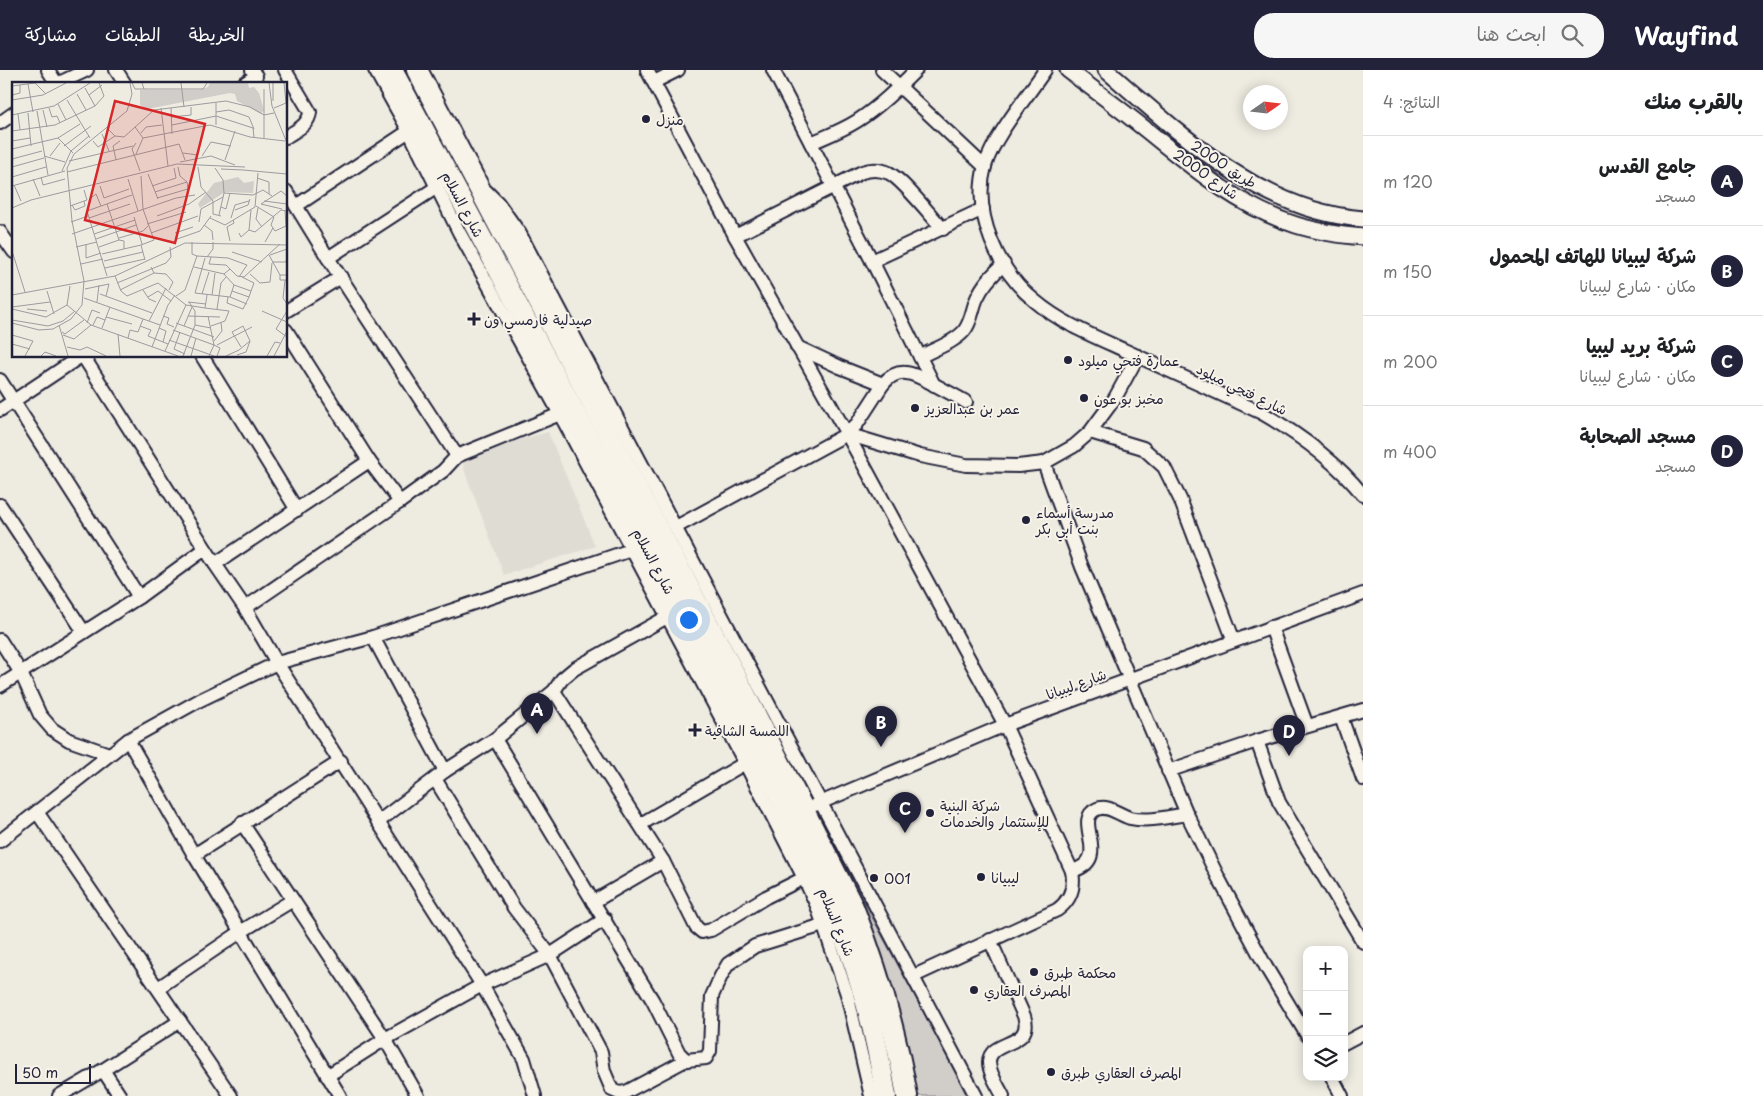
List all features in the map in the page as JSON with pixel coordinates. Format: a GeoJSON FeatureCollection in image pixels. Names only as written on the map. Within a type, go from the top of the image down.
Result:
{"type":"FeatureCollection","features":[{"type":"Feature","properties":{"kind":"highway","name":"شارع السلام"},"geometry":{"type":"LineString","coordinates":[[392,70],[779,795],[820,880],[850,953],[870,1021],[886,1096]]}},
{"type":"Feature","properties":{"kind":"highway","name":"شارع السلام"},"geometry":{"type":"LineString","coordinates":[[417,70],[472,178],[740,683],[813,806],[867,944],[890,1019],[907,1096]]}},
{"type":"Feature","properties":{"kind":"street"},"geometry":{"type":"LineString","coordinates":[[48,70],[56,82]]}},
{"type":"Feature","properties":{"kind":"street"},"geometry":{"type":"LineString","coordinates":[[61,82],[87,70]]}},
{"type":"Feature","properties":{"kind":"street"},"geometry":{"type":"LineString","coordinates":[[116,70],[124,82]]}},
{"type":"Feature","properties":{"kind":"street"},"geometry":{"type":"LineString","coordinates":[[285,70],[310,112],[310,118],[307,123],[288,136]]}},
{"type":"Feature","properties":{"kind":"street"},"geometry":{"type":"LineString","coordinates":[[375,70],[409,131],[459,232],[560,414],[804,878],[824,925],[847,994],[871,1096]]}},
{"type":"Feature","properties":{"kind":"street"},"geometry":{"type":"LineString","coordinates":[[647,70],[735,236],[847,434],[1005,725],[1072,871],[1073,887],[1068,900],[1057,910],[914,976]]}},
{"type":"Feature","properties":{"kind":"street"},"geometry":{"type":"LineString","coordinates":[[654,82],[678,70]]}},
{"type":"Feature","properties":{"kind":"street"},"geometry":{"type":"LineString","coordinates":[[773,70],[934,384]]}},
{"type":"Feature","properties":{"kind":"street"},"geometry":{"type":"LineString","coordinates":[[882,70],[985,167]]}},
{"type":"Feature","properties":{"kind":"street"},"geometry":{"type":"LineString","coordinates":[[811,143],[856,122],[899,88],[916,70]]}},
{"type":"Feature","properties":{"kind":"street","name":"شارع فتحي ميلود"},"geometry":{"type":"LineString","coordinates":[[1045,70],[994,144],[985,167],[982,188],[983,209],[988,231],[1004,264],[1023,290],[1045,309],[1071,325],[1262,413],[1290,429],[1334,463],[1363,495]]}},
{"type":"Feature","properties":{"kind":"street","name":"شارع 2000"},"geometry":{"type":"LineString","coordinates":[[1068,70],[1210,181],[1255,208],[1303,227],[1328,234],[1363,237]]}},
{"type":"Feature","properties":{"kind":"street","name":"طريق 2000"},"geometry":{"type":"LineString","coordinates":[[1106,70],[1192,144],[1237,175],[1271,193],[1304,207],[1363,219]]}},
{"type":"Feature","properties":{"kind":"street"},"geometry":{"type":"LineString","coordinates":[[246,82],[258,72]]}},
{"type":"Feature","properties":{"kind":"street"},"geometry":{"type":"LineString","coordinates":[[1115,105],[1127,88]]}},
{"type":"Feature","properties":{"kind":"street"},"geometry":{"type":"LineString","coordinates":[[0,123],[12,114]]}},
{"type":"Feature","properties":{"kind":"street"},"geometry":{"type":"LineString","coordinates":[[296,206],[409,131]]}},
{"type":"Feature","properties":{"kind":"street"},"geometry":{"type":"LineString","coordinates":[[735,236],[868,170],[887,172],[898,180],[943,229]]}},
{"type":"Feature","properties":{"kind":"street"},"geometry":{"type":"LineString","coordinates":[[472,178],[498,202],[520,234],[676,527],[813,806],[914,976],[976,1096]]}},
{"type":"Feature","properties":{"kind":"street"},"geometry":{"type":"LineString","coordinates":[[328,258],[438,187]]}},
{"type":"Feature","properties":{"kind":"street"},"geometry":{"type":"LineString","coordinates":[[288,194],[457,456]]}},
{"type":"Feature","properties":{"kind":"street"},"geometry":{"type":"LineString","coordinates":[[872,261],[983,209]]}},
{"type":"Feature","properties":{"kind":"street"},"geometry":{"type":"LineString","coordinates":[[0,232],[12,249]]}},
{"type":"Feature","properties":{"kind":"street"},"geometry":{"type":"LineString","coordinates":[[920,356],[955,338],[965,329],[971,319],[974,305],[982,288],[1004,264]]}},
{"type":"Feature","properties":{"kind":"street"},"geometry":{"type":"LineString","coordinates":[[288,310],[341,277]]}},
{"type":"Feature","properties":{"kind":"street"},"geometry":{"type":"LineString","coordinates":[[288,333],[369,461],[400,502]]}},
{"type":"Feature","properties":{"kind":"street"},"geometry":{"type":"LineString","coordinates":[[797,346],[840,367],[883,384]]}},
{"type":"Feature","properties":{"kind":"street"},"geometry":{"type":"LineString","coordinates":[[847,434],[920,456],[966,465],[1018,466],[1044,463],[1074,446],[1090,432],[1115,398],[1138,356]]}},
{"type":"Feature","properties":{"kind":"street"},"geometry":{"type":"LineString","coordinates":[[0,410],[79,358]]}},
{"type":"Feature","properties":{"kind":"street"},"geometry":{"type":"LineString","coordinates":[[83,358],[205,549],[245,608],[277,662],[482,985],[524,1059],[535,1096]]}},
{"type":"Feature","properties":{"kind":"street"},"geometry":{"type":"LineString","coordinates":[[203,358],[297,510]]}},
{"type":"Feature","properties":{"kind":"street"},"geometry":{"type":"LineString","coordinates":[[676,527],[847,434],[857,424],[883,384],[892,377],[907,373],[917,375],[966,402]]}},
{"type":"Feature","properties":{"kind":"street"},"geometry":{"type":"LineString","coordinates":[[0,380],[139,597]]}},
{"type":"Feature","properties":{"kind":"street"},"geometry":{"type":"LineString","coordinates":[[245,608],[400,502],[443,471],[457,456],[560,414]]}},
{"type":"Feature","properties":{"kind":"street"},"geometry":{"type":"LineString","coordinates":[[1090,432],[1143,448],[1164,467],[1180,499],[1234,641]]}},
{"type":"Feature","properties":{"kind":"street"},"geometry":{"type":"LineString","coordinates":[[215,564],[369,461]]}},
{"type":"Feature","properties":{"kind":"street"},"geometry":{"type":"LineString","coordinates":[[1044,463],[1082,566],[1187,814],[1219,880],[1266,967],[1303,1028]]}},
{"type":"Feature","properties":{"kind":"street"},"geometry":{"type":"LineString","coordinates":[[0,505],[84,632]]}},
{"type":"Feature","properties":{"kind":"street"},"geometry":{"type":"LineString","coordinates":[[0,686],[139,597],[205,549]]}},
{"type":"Feature","properties":{"kind":"street"},"geometry":{"type":"LineString","coordinates":[[0,841],[128,740],[200,700],[277,662],[373,637],[631,550]]}},
{"type":"Feature","properties":{"kind":"street","name":"شارع ليبيانا"},"geometry":{"type":"LineString","coordinates":[[813,806],[1005,725],[1363,594]]}},
{"type":"Feature","properties":{"kind":"street"},"geometry":{"type":"LineString","coordinates":[[378,822],[440,775],[495,739],[554,691],[562,679],[574,669],[667,617]]}},
{"type":"Feature","properties":{"kind":"street"},"geometry":{"type":"LineString","coordinates":[[1271,627],[1307,726]]}},
{"type":"Feature","properties":{"kind":"street"},"geometry":{"type":"LineString","coordinates":[[373,637],[440,775],[514,908],[550,954],[601,1052],[604,1072],[612,1090],[619,1093],[626,1092],[686,1060],[706,1058],[710,1051],[712,996],[720,976],[728,964],[755,946],[824,925]]}},
{"type":"Feature","properties":{"kind":"street"},"geometry":{"type":"LineString","coordinates":[[0,640],[21,673],[40,715],[52,729],[69,740],[109,754]]}},
{"type":"Feature","properties":{"kind":"street"},"geometry":{"type":"LineString","coordinates":[[554,691],[664,861],[696,927],[702,932],[710,930],[804,878]]}},
{"type":"Feature","properties":{"kind":"street"},"geometry":{"type":"LineString","coordinates":[[1168,771],[1257,741],[1363,710]]}},
{"type":"Feature","properties":{"kind":"street"},"geometry":{"type":"LineString","coordinates":[[1341,717],[1363,779]]}},
{"type":"Feature","properties":{"kind":"street"},"geometry":{"type":"LineString","coordinates":[[495,739],[605,919],[653,1001],[679,1053],[686,1060]]}},
{"type":"Feature","properties":{"kind":"street"},"geometry":{"type":"LineString","coordinates":[[128,740],[194,855],[242,931],[340,1096]]}},
{"type":"Feature","properties":{"kind":"street"},"geometry":{"type":"LineString","coordinates":[[1257,741],[1279,802],[1363,942]]}},
{"type":"Feature","properties":{"kind":"street"},"geometry":{"type":"LineString","coordinates":[[194,855],[341,761]]}},
{"type":"Feature","properties":{"kind":"street"},"geometry":{"type":"LineString","coordinates":[[641,824],[745,763]]}},
{"type":"Feature","properties":{"kind":"street"},"geometry":{"type":"LineString","coordinates":[[1072,871],[1085,865],[1092,853],[1088,820],[1090,814],[1095,810],[1108,808],[1127,817],[1140,819],[1158,819],[1187,814]]}},
{"type":"Feature","properties":{"kind":"street"},"geometry":{"type":"LineString","coordinates":[[37,812],[231,1096]]}},
{"type":"Feature","properties":{"kind":"street"},"geometry":{"type":"LineString","coordinates":[[242,823],[385,1039],[418,1096]]}},
{"type":"Feature","properties":{"kind":"street"},"geometry":{"type":"LineString","coordinates":[[593,902],[664,861]]}},
{"type":"Feature","properties":{"kind":"street"},"geometry":{"type":"LineString","coordinates":[[158,988],[242,931],[293,900]]}},
{"type":"Feature","properties":{"kind":"street"},"geometry":{"type":"LineString","coordinates":[[327,1076],[385,1039],[482,985],[550,954],[605,919]]}},
{"type":"Feature","properties":{"kind":"street"},"geometry":{"type":"LineString","coordinates":[[990,940],[1026,1024],[1024,1032],[1019,1038],[994,1051],[990,1057],[991,1069],[1003,1096]]}},
{"type":"Feature","properties":{"kind":"street"},"geometry":{"type":"LineString","coordinates":[[59,1096],[180,1021]]}},
{"type":"Feature","properties":{"kind":"street"},"geometry":{"type":"LineString","coordinates":[[1348,1041],[1363,1033]]}},
{"type":"Feature","properties":{"kind":"street"},"geometry":{"type":"LineString","coordinates":[[103,1070],[120,1096]]}},
{"type":"Feature","properties":{"kind":"street"},"geometry":{"type":"LineString","coordinates":[[1334,1081],[1342,1096]]}},
{"type":"Feature","properties":{"kind":"shaded area"},"geometry":{"type":"Polygon","coordinates":[[[548,432],[595,546],[504,575],[466,475],[461,456],[548,432]]]}},
{"type":"Feature","properties":{"kind":"shaded area"},"geometry":{"type":"Polygon","coordinates":[[[850,877],[967,1096],[914,1096],[903,1027],[850,877]]]}},
{"type":"Feature","properties":{"kind":"place","name":"منزل"},"geometry":{"type":"Point","coordinates":[646,119]}},
{"type":"Feature","properties":{"kind":"place","name":"صيدلية فارمسي ون"},"geometry":{"type":"Point","coordinates":[474,319]}},
{"type":"Feature","properties":{"kind":"place","name":"عمارة فتحي ميلود"},"geometry":{"type":"Point","coordinates":[1068,360]}},
{"type":"Feature","properties":{"kind":"place","name":"مخبز بو عون"},"geometry":{"type":"Point","coordinates":[1084,398]}},
{"type":"Feature","properties":{"kind":"place","name":"عمر بن عبدالعزيز"},"geometry":{"type":"Point","coordinates":[915,408]}},
{"type":"Feature","properties":{"kind":"place","name":"مدرسة أسماء بنت أبي بكر"},"geometry":{"type":"Point","coordinates":[1026,520]}},
{"type":"Feature","properties":{"kind":"place","name":"اللمسة الشافية"},"geometry":{"type":"Point","coordinates":[695,730]}},
{"type":"Feature","properties":{"kind":"place","name":"جامع القدس"},"geometry":{"type":"Point","coordinates":[537,734]}},
{"type":"Feature","properties":{"kind":"place","name":"شركة ليبيانا للهاتف المحمول"},"geometry":{"type":"Point","coordinates":[881,747]}},
{"type":"Feature","properties":{"kind":"place","name":"مسجد الصحابة"},"geometry":{"type":"Point","coordinates":[1289,756]}},
{"type":"Feature","properties":{"kind":"place","name":"شركة البنية للإستثمار والخدمات"},"geometry":{"type":"Point","coordinates":[930,813]}},
{"type":"Feature","properties":{"kind":"place","name":"شركة بريد ليبيا"},"geometry":{"type":"Point","coordinates":[905,833]}},
{"type":"Feature","properties":{"kind":"place","name":"ليبيانا"},"geometry":{"type":"Point","coordinates":[981,877]}},
{"type":"Feature","properties":{"kind":"place","name":"001"},"geometry":{"type":"Point","coordinates":[874,878]}},
{"type":"Feature","properties":{"kind":"place","name":"محكمة طبرق"},"geometry":{"type":"Point","coordinates":[1034,972]}},
{"type":"Feature","properties":{"kind":"place","name":"المصرف العقاري"},"geometry":{"type":"Point","coordinates":[974,990]}},
{"type":"Feature","properties":{"kind":"place","name":"المصرف العقاري طبرق"},"geometry":{"type":"Point","coordinates":[1051,1072]}}]}
